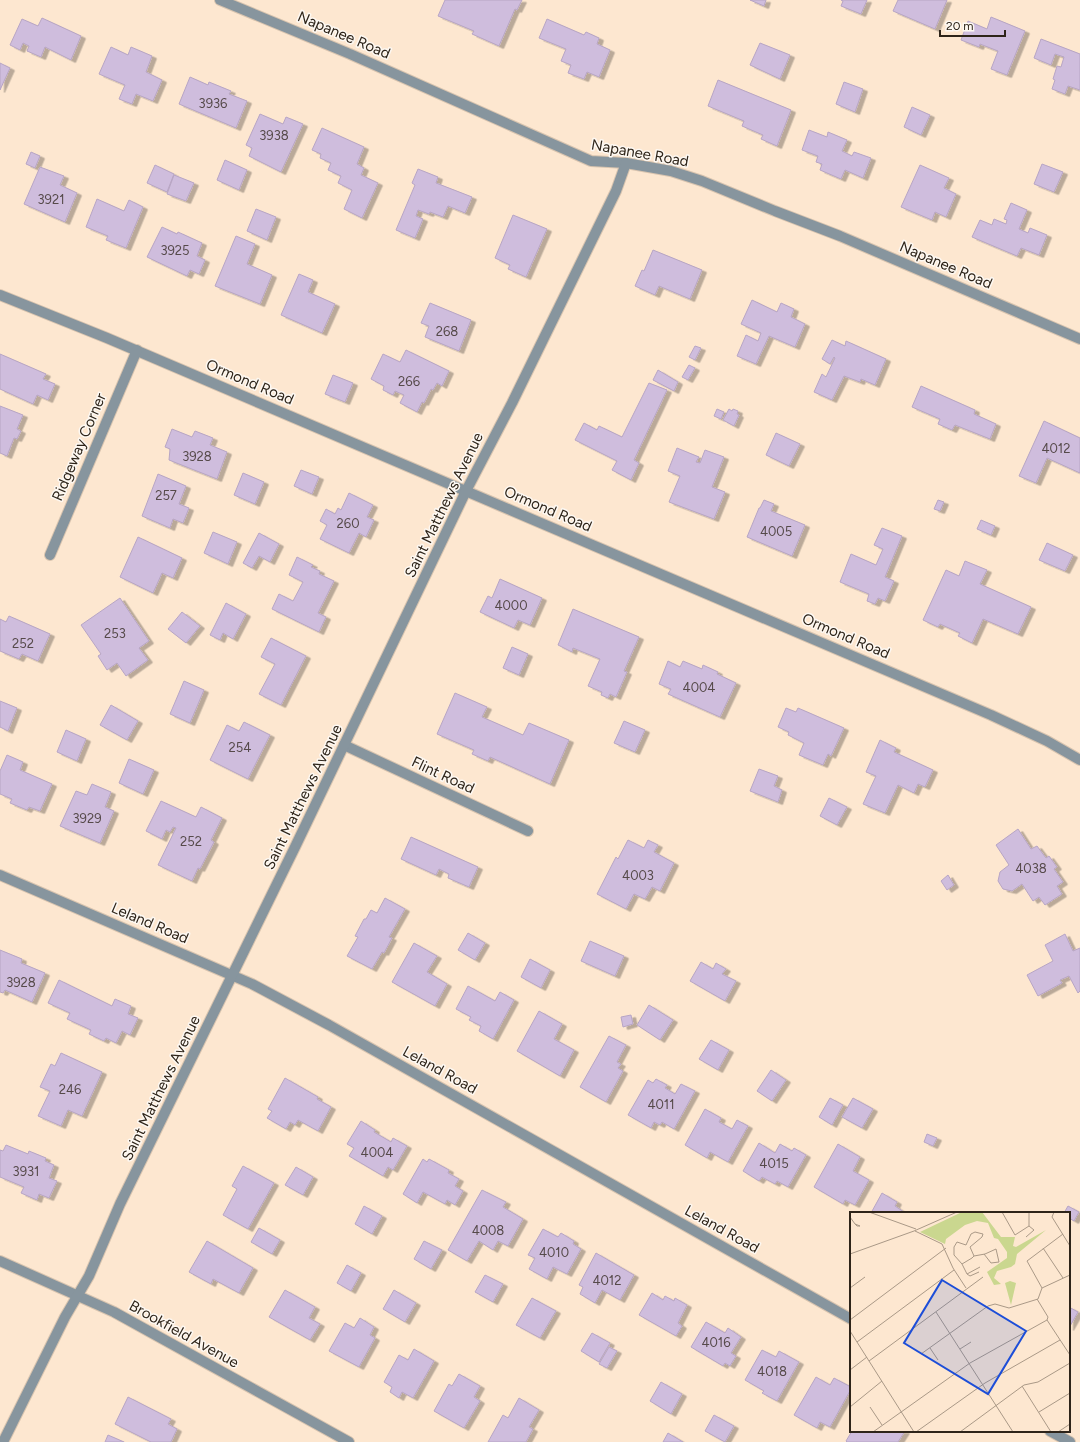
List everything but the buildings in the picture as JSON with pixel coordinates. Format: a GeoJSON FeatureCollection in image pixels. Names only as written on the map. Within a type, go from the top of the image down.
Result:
{"type":"FeatureCollection","features":[{"type":"Feature","properties":{"kind":"street","name":"Napanee Road"},"geometry":{"type":"LineString","coordinates":[[220,0],[350,54],[591,161],[626,163],[671,171],[702,181],[840,236],[1080,339]]}},
{"type":"Feature","properties":{"kind":"street","name":"Saint Matthews Avenue"},"geometry":{"type":"LineString","coordinates":[[3,1442],[64,1317],[89,1276],[120,1204],[233,976],[466,490],[512,402],[616,191],[626,163]]}},
{"type":"Feature","properties":{"kind":"street","name":"Ormond Road"},"geometry":{"type":"LineString","coordinates":[[0,295],[137,350],[991,715],[1047,741],[1080,760]]}},
{"type":"Feature","properties":{"kind":"street","name":"Ridgeway Corner"},"geometry":{"type":"LineString","coordinates":[[50,555],[137,350]]}},
{"type":"Feature","properties":{"kind":"street","name":"Flint Road"},"geometry":{"type":"LineString","coordinates":[[344,746],[528,831]]}},
{"type":"Feature","properties":{"kind":"street","name":"Leland Road"},"geometry":{"type":"LineString","coordinates":[[0,875],[252,984],[329,1025],[850,1318]]}},
{"type":"Feature","properties":{"kind":"street","name":"Brookfield Avenue"},"geometry":{"type":"LineString","coordinates":[[0,1261],[114,1312],[349,1442]]}},
{"type":"Feature","properties":{"kind":"street"},"geometry":{"type":"LineString","coordinates":[[1052,1432],[1070,1442]]}}]}
